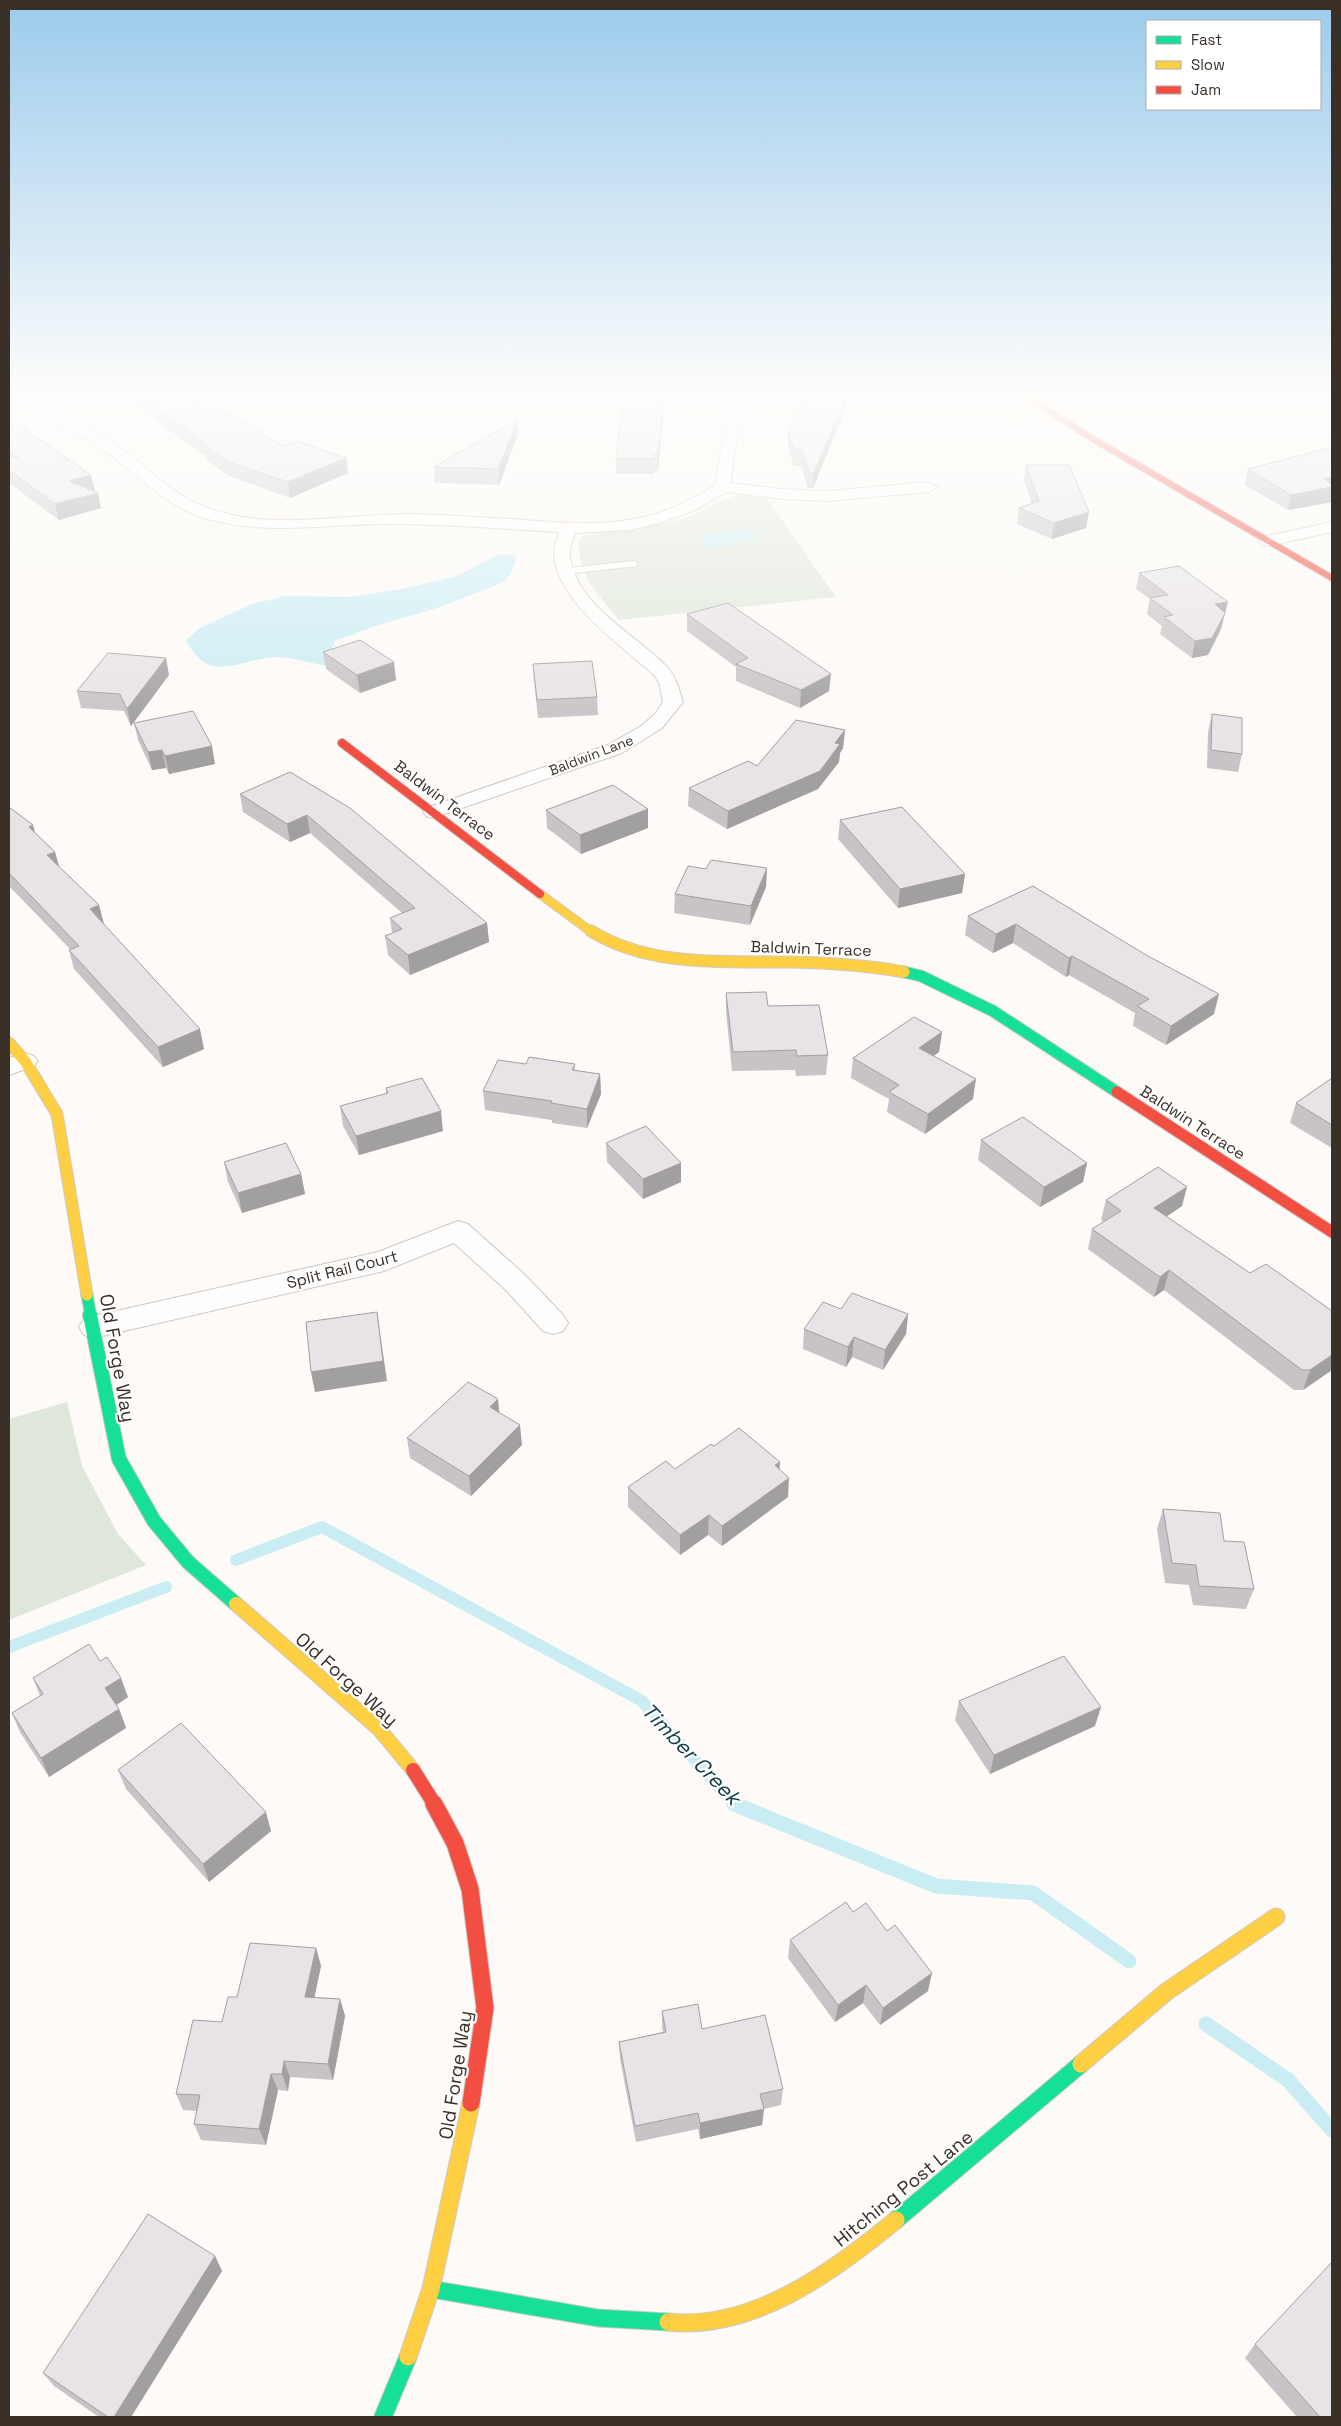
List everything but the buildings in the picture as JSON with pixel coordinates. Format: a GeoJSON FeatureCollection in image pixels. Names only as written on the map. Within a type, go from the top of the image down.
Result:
{"type":"FeatureCollection","features":[{"type":"Feature","properties":{"kind":"street"},"geometry":{"type":"LineString","coordinates":[[189,506],[231,520],[266,524],[310,524],[409,519],[472,521],[568,529],[627,525],[659,518],[692,506]]}},
{"type":"Feature","properties":{"kind":"street"},"geometry":{"type":"LineString","coordinates":[[1209,506],[1332,578]]}},
{"type":"Feature","properties":{"kind":"street"},"geometry":{"type":"LineString","coordinates":[[1268,541],[1332,527]]}},
{"type":"Feature","properties":{"kind":"street","name":"Baldwin Lane"},"geometry":{"type":"LineString","coordinates":[[433,812],[615,749],[637,738],[656,725],[666,715],[673,702],[672,694],[662,672],[593,612],[573,585],[562,555],[568,529]]}},
{"type":"Feature","properties":{"kind":"street","name":"Baldwin Terrace"},"geometry":{"type":"LineString","coordinates":[[342,743],[571,918],[613,943],[651,955],[692,960],[872,965],[921,976],[993,1011],[1332,1232]]}},
{"type":"Feature","properties":{"kind":"street","name":"Old Forge Way"},"geometry":{"type":"LineString","coordinates":[[14,1057],[57,1114],[100,1371],[119,1459],[154,1521],[188,1562],[379,1729],[423,1783],[455,1842],[470,1889],[484,2008],[474,2088],[431,2289],[405,2364],[383,2417]]}},
{"type":"Feature","properties":{"kind":"street","name":"Split Rail Court"},"geometry":{"type":"LineString","coordinates":[[94,1327],[384,1261],[458,1231],[516,1283],[553,1324]]}},
{"type":"Feature","properties":{"kind":"street","name":"Hitching Post Lane"},"geometry":{"type":"LineString","coordinates":[[431,2289],[598,2318],[696,2324],[752,2311],[790,2294],[874,2239],[1166,1992],[1276,1917]]}},
{"type":"Feature","properties":{"kind":"lane"},"geometry":{"type":"LineString","coordinates":[[568,571],[633,564]]}},
{"type":"Feature","properties":{"kind":"shaded area"},"geometry":{"type":"Polygon","coordinates":[[[711,506],[772,506],[836,597],[619,620],[597,593],[586,575],[579,555],[578,542],[583,536],[672,522],[711,506]]]}},
{"type":"Feature","properties":{"kind":"shaded area"},"geometry":{"type":"Polygon","coordinates":[[[67,1402],[82,1466],[118,1534],[146,1565],[9,1620],[9,1419],[67,1402]]]}},
{"type":"Feature","properties":{"kind":"water"},"geometry":{"type":"Polygon","coordinates":[[[750,529],[758,540],[725,542],[728,546],[707,549],[699,536],[750,529]]]}},
{"type":"Feature","properties":{"kind":"water"},"geometry":{"type":"Polygon","coordinates":[[[497,555],[515,556],[516,559],[511,574],[502,583],[434,609],[375,626],[335,641],[326,666],[276,657],[237,665],[215,666],[204,662],[195,654],[186,640],[200,628],[252,604],[285,596],[349,597],[402,589],[457,576],[497,555]]]}},
{"type":"Feature","properties":{"kind":"waterway","name":"Timber Creek"},"geometry":{"type":"LineString","coordinates":[[236,1560],[322,1527],[642,1701],[734,1804]]}},
{"type":"Feature","properties":{"kind":"waterway","name":"Timber Creek"},"geometry":{"type":"LineString","coordinates":[[9,1647],[166,1587]]}},
{"type":"Feature","properties":{"kind":"waterway","name":"Timber Creek"},"geometry":{"type":"LineString","coordinates":[[734,1804],[936,1886],[1033,1893],[1129,1961]]}},
{"type":"Feature","properties":{"kind":"waterway","name":"Timber Creek"},"geometry":{"type":"LineString","coordinates":[[1206,2024],[1288,2080],[1332,2130]]}},
{"type":"Feature","properties":{"kind":"traffic: fast"},"geometry":{"type":"LineString","coordinates":[[904,972],[921,976],[993,1011],[1117,1092]]}},
{"type":"Feature","properties":{"kind":"traffic: fast"},"geometry":{"type":"LineString","coordinates":[[87,1295],[100,1371],[119,1459],[154,1521],[188,1562],[236,1604]]}},
{"type":"Feature","properties":{"kind":"traffic: fast"},"geometry":{"type":"LineString","coordinates":[[896,2220],[1081,2064]]}},
{"type":"Feature","properties":{"kind":"traffic: fast"},"geometry":{"type":"LineString","coordinates":[[431,2289],[598,2318],[668,2322]]}},
{"type":"Feature","properties":{"kind":"traffic: fast"},"geometry":{"type":"LineString","coordinates":[[383,2417],[408,2357]]}},
{"type":"Feature","properties":{"kind":"traffic: slow"},"geometry":{"type":"LineString","coordinates":[[540,894],[593,933],[613,943],[640,952],[684,959],[839,964],[904,972]]}},
{"type":"Feature","properties":{"kind":"traffic: slow"},"geometry":{"type":"LineString","coordinates":[[9,1043],[25,1061],[57,1114],[87,1295]]}},
{"type":"Feature","properties":{"kind":"traffic: slow"},"geometry":{"type":"LineString","coordinates":[[236,1604],[379,1729],[413,1770]]}},
{"type":"Feature","properties":{"kind":"traffic: slow"},"geometry":{"type":"LineString","coordinates":[[1081,2064],[1166,1992],[1276,1917]]}},
{"type":"Feature","properties":{"kind":"traffic: slow"},"geometry":{"type":"LineString","coordinates":[[408,2357],[431,2289],[471,2103]]}},
{"type":"Feature","properties":{"kind":"traffic: slow"},"geometry":{"type":"LineString","coordinates":[[668,2322],[699,2324],[753,2310],[804,2285],[829,2270],[853,2254],[896,2220]]}},
{"type":"Feature","properties":{"kind":"traffic: jam"},"geometry":{"type":"LineString","coordinates":[[1209,506],[1332,578]]}},
{"type":"Feature","properties":{"kind":"traffic: jam"},"geometry":{"type":"LineString","coordinates":[[342,743],[540,894]]}},
{"type":"Feature","properties":{"kind":"traffic: jam"},"geometry":{"type":"LineString","coordinates":[[1117,1092],[1332,1232]]}},
{"type":"Feature","properties":{"kind":"traffic: jam"},"geometry":{"type":"LineString","coordinates":[[413,1770],[423,1783],[455,1843],[470,1889],[485,2008],[471,2103]]}}]}
